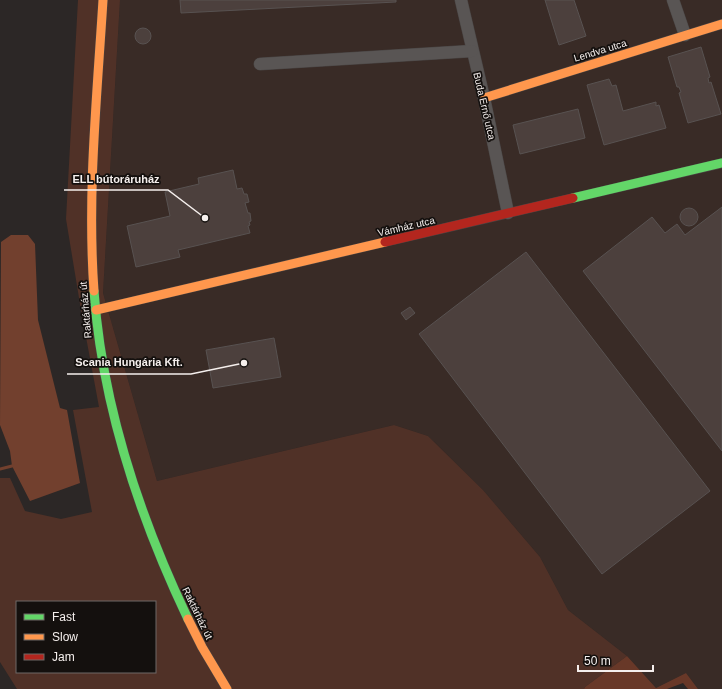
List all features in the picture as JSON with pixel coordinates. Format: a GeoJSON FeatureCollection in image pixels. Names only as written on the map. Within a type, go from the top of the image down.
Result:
{"type":"FeatureCollection","features":[{"type":"Feature","properties":{"kind":"street","name":"Raktárház út"},"geometry":{"type":"LineString","coordinates":[[103,0],[94,151],[92,231],[93,274],[99,338],[111,404],[121,442],[158,553],[206,654],[227,689]]}},
{"type":"Feature","properties":{"kind":"street","name":"Buda Ernő utca"},"geometry":{"type":"LineString","coordinates":[[461,0],[484,98],[508,213]]}},
{"type":"Feature","properties":{"kind":"street"},"geometry":{"type":"LineString","coordinates":[[673,0],[685,35]]}},
{"type":"Feature","properties":{"kind":"street","name":"Lendva utca"},"geometry":{"type":"LineString","coordinates":[[484,98],[722,24]]}},
{"type":"Feature","properties":{"kind":"street"},"geometry":{"type":"LineString","coordinates":[[260,64],[472,51]]}},
{"type":"Feature","properties":{"kind":"street","name":"Vámház utca"},"geometry":{"type":"LineString","coordinates":[[96,310],[722,164]]}},
{"type":"Feature","properties":{"kind":"shaded area"},"geometry":{"type":"Polygon","coordinates":[[[78,0],[120,0],[103,293],[157,481],[394,425],[428,436],[483,490],[540,557],[568,610],[627,656],[584,689],[17,689],[0,662],[0,478],[10,478],[25,511],[61,519],[92,512],[73,410],[99,407],[66,219],[78,0]]]}},
{"type":"Feature","properties":{"kind":"shaded area"},"geometry":{"type":"Polygon","coordinates":[[[120,0],[722,0],[722,689],[698,689],[686,673],[656,688],[627,656],[568,610],[540,557],[483,490],[428,436],[394,425],[157,481],[103,293],[120,0]]]}},
{"type":"Feature","properties":{"kind":"shaded area"},"geometry":{"type":"Polygon","coordinates":[[[11,235],[28,235],[35,244],[38,320],[60,408],[67,410],[80,483],[30,501],[12,466],[10,451],[0,425],[1,242],[11,235]]]}},
{"type":"Feature","properties":{"kind":"shaded area"},"geometry":{"type":"Polygon","coordinates":[[[627,656],[656,688],[686,673],[698,689],[688,689],[683,683],[667,689],[584,689],[627,656]]]}},
{"type":"Feature","properties":{"kind":"building"},"geometry":{"type":"Polygon","coordinates":[[[180,0],[396,0],[396,2],[181,13],[180,0]]]}},
{"type":"Feature","properties":{"kind":"building"},"geometry":{"type":"Polygon","coordinates":[[[545,0],[574,0],[586,36],[559,45],[545,0]]]}},
{"type":"Feature","properties":{"kind":"building"},"geometry":{"type":"Polygon","coordinates":[[[140,28],[146,28],[151,33],[149,42],[146,44],[140,44],[135,39],[135,33],[140,28]]]}},
{"type":"Feature","properties":{"kind":"building"},"geometry":{"type":"Polygon","coordinates":[[[701,47],[710,77],[708,78],[709,83],[711,82],[721,114],[688,123],[679,93],[681,92],[679,87],[677,87],[668,57],[701,47]]]}},
{"type":"Feature","properties":{"kind":"building"},"geometry":{"type":"Polygon","coordinates":[[[609,79],[612,86],[616,85],[623,111],[656,102],[656,106],[659,105],[666,128],[604,145],[587,85],[609,79]]]}},
{"type":"Feature","properties":{"kind":"building"},"geometry":{"type":"Polygon","coordinates":[[[578,109],[585,138],[520,154],[513,125],[578,109]]]}},
{"type":"Feature","properties":{"kind":"building"},"geometry":{"type":"Polygon","coordinates":[[[233,170],[237,189],[242,188],[244,194],[247,194],[249,202],[245,203],[248,213],[250,213],[251,221],[249,222],[250,225],[248,226],[250,233],[178,250],[180,257],[136,267],[127,226],[170,216],[165,192],[199,184],[198,178],[233,170]]]}},
{"type":"Feature","properties":{"kind":"building"},"geometry":{"type":"Polygon","coordinates":[[[722,207],[722,451],[583,271],[652,217],[665,233],[677,224],[685,235],[722,207]]]}},
{"type":"Feature","properties":{"kind":"building"},"geometry":{"type":"Polygon","coordinates":[[[689,208],[695,211],[698,217],[695,223],[689,226],[683,223],[680,217],[683,211],[689,208]]]}},
{"type":"Feature","properties":{"kind":"building"},"geometry":{"type":"Polygon","coordinates":[[[526,252],[710,491],[602,574],[419,334],[526,252]]]}},
{"type":"Feature","properties":{"kind":"building"},"geometry":{"type":"Polygon","coordinates":[[[410,307],[415,313],[406,320],[401,313],[410,307]]]}},
{"type":"Feature","properties":{"kind":"building"},"geometry":{"type":"Polygon","coordinates":[[[274,338],[281,377],[213,388],[206,350],[274,338]]]}},
{"type":"Feature","properties":{"kind":"waterway"},"geometry":{"type":"LineString","coordinates":[[0,469],[12,466]]}},
{"type":"Feature","properties":{"kind":"traffic: fast"},"geometry":{"type":"LineString","coordinates":[[573,198],[722,163]]}},
{"type":"Feature","properties":{"kind":"traffic: fast"},"geometry":{"type":"LineString","coordinates":[[94,291],[98,333],[105,375],[114,417],[126,459],[154,540],[188,619]]}},
{"type":"Feature","properties":{"kind":"traffic: slow"},"geometry":{"type":"LineString","coordinates":[[94,291],[92,255],[92,182],[103,0]]}},
{"type":"Feature","properties":{"kind":"traffic: slow"},"geometry":{"type":"LineString","coordinates":[[484,98],[722,24]]}},
{"type":"Feature","properties":{"kind":"traffic: slow"},"geometry":{"type":"LineString","coordinates":[[96,310],[385,242]]}},
{"type":"Feature","properties":{"kind":"traffic: slow"},"geometry":{"type":"LineString","coordinates":[[188,619],[202,647],[227,689]]}},
{"type":"Feature","properties":{"kind":"traffic: jam"},"geometry":{"type":"LineString","coordinates":[[385,242],[573,198]]}},
{"type":"Feature","properties":{"kind":"place","name":"ELL bútoráruház"},"geometry":{"type":"Point","coordinates":[205,218]}},
{"type":"Feature","properties":{"kind":"place","name":"Scania Hungária Kft."},"geometry":{"type":"Point","coordinates":[244,363]}}]}
